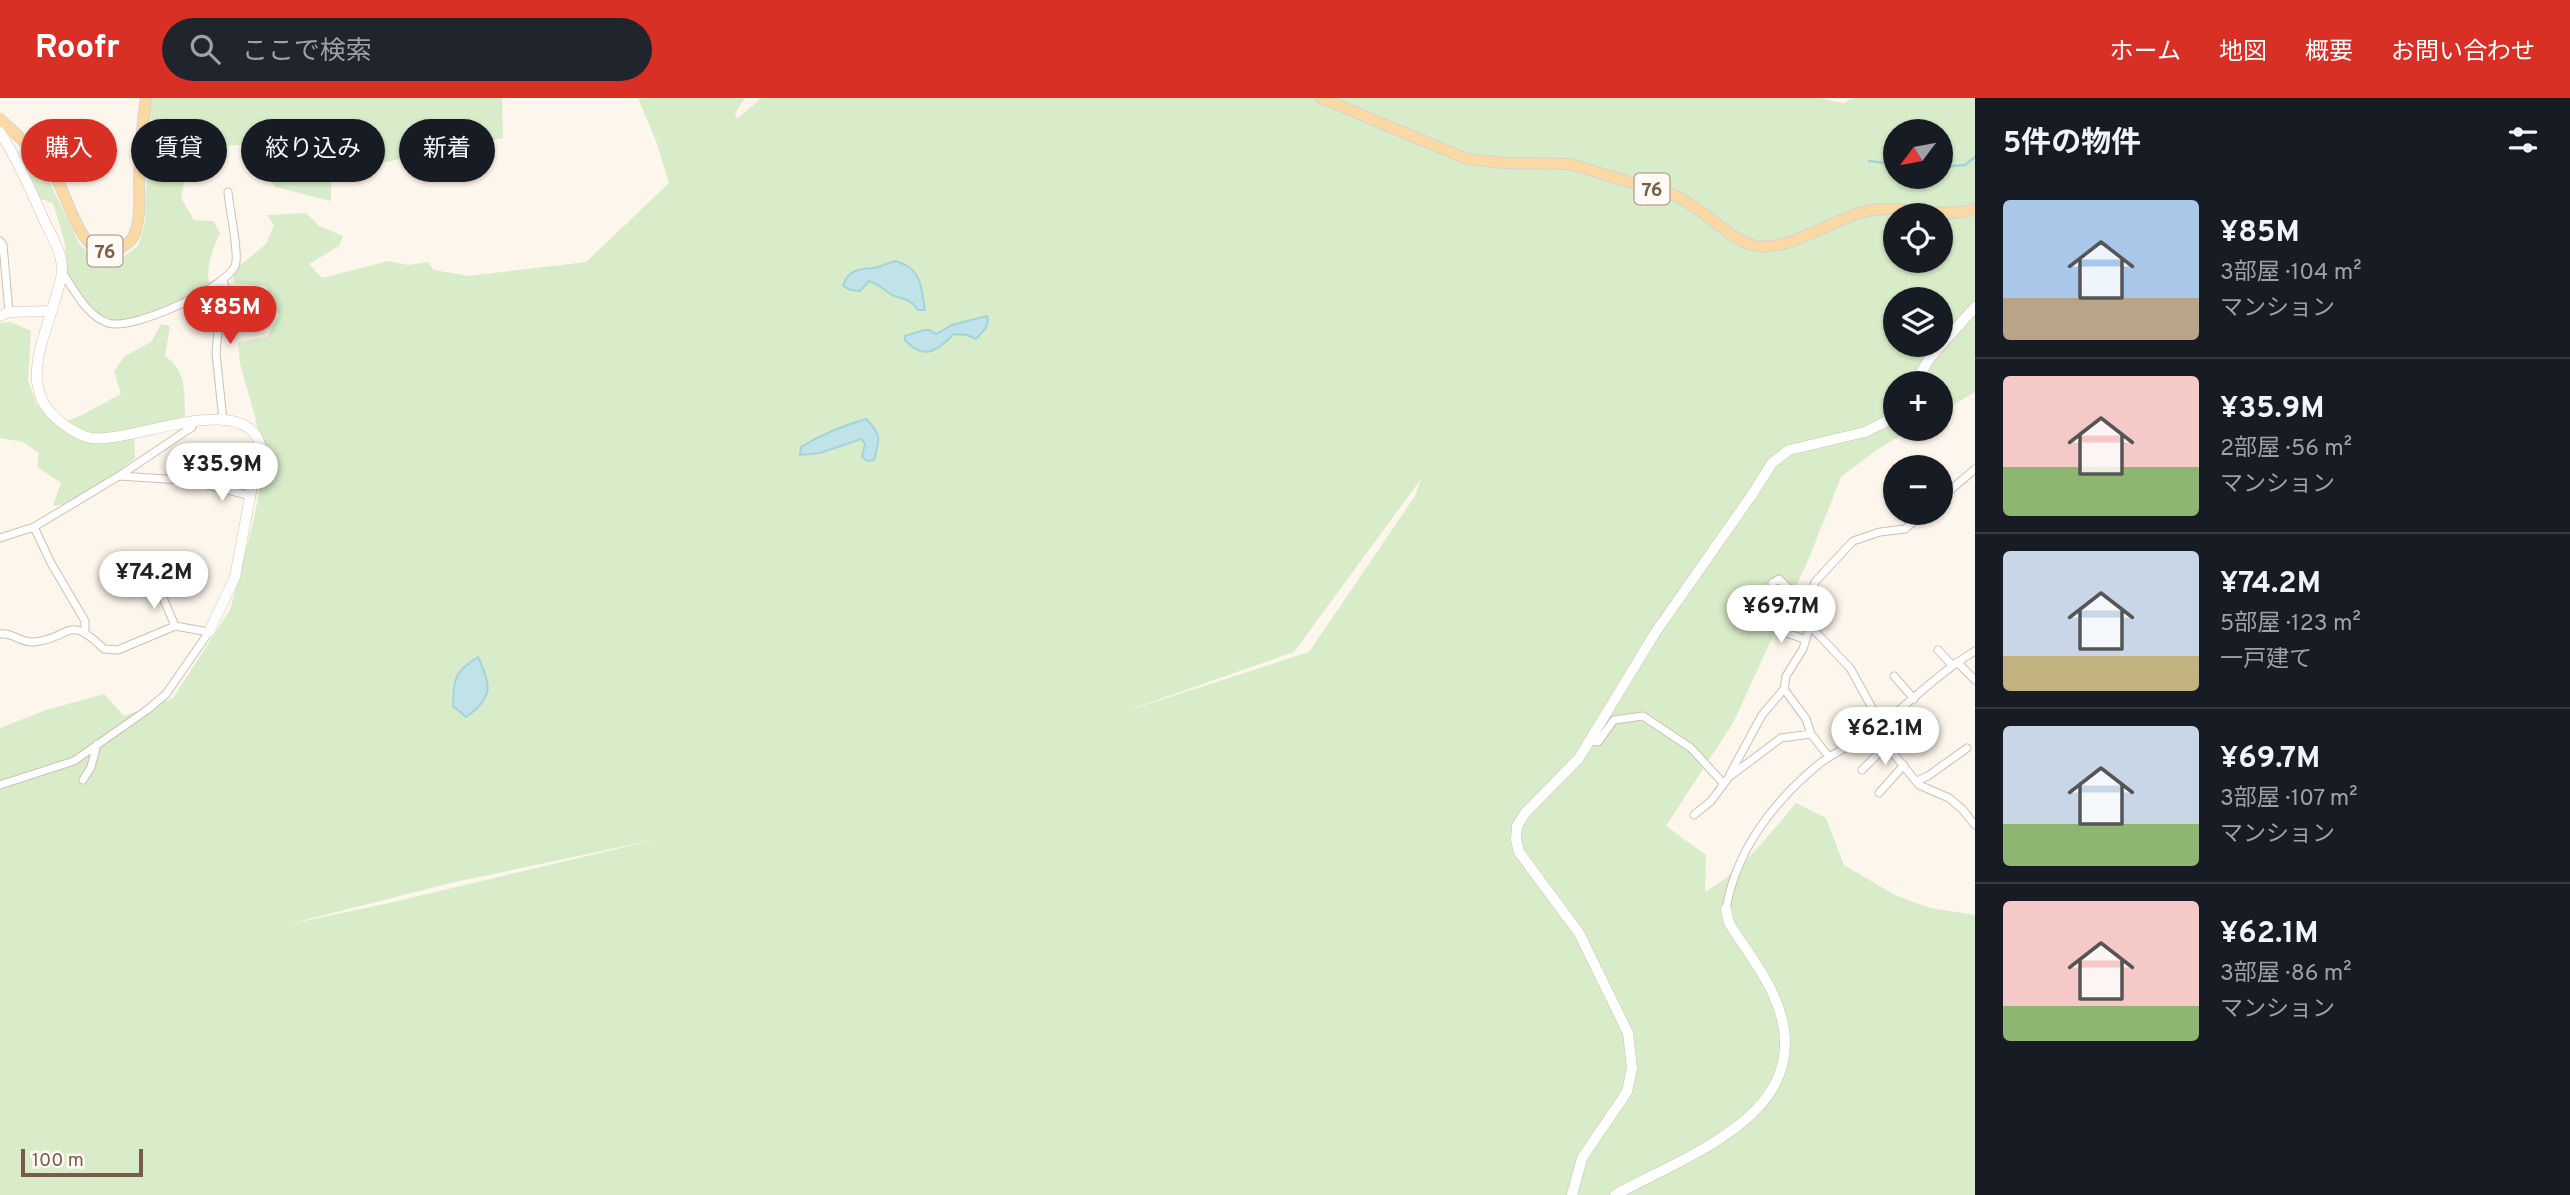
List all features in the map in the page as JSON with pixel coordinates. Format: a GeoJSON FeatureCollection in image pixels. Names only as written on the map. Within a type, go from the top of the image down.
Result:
{"type":"FeatureCollection","features":[{"type":"Feature","properties":{"kind":"main road","name":"76"},"geometry":{"type":"LineString","coordinates":[[0,119],[52,172],[64,191],[85,239],[92,247],[103,251],[117,249],[127,244],[135,234],[139,212],[142,128],[146,98]]}},
{"type":"Feature","properties":{"kind":"main road","name":"76"},"geometry":{"type":"LineString","coordinates":[[1321,98],[1468,159],[1505,163],[1570,164],[1676,196],[1691,203],[1751,245],[1777,245],[1859,213],[1875,210],[1893,208],[1959,214],[1975,209]]}},
{"type":"Feature","properties":{"kind":"street"},"geometry":{"type":"LineString","coordinates":[[0,132],[14,153],[60,257],[62,272],[36,368],[37,394],[44,406],[68,427],[90,438],[116,438],[194,421],[223,420],[252,428],[260,444],[235,577],[209,632],[166,694],[74,761],[0,785]]}},
{"type":"Feature","properties":{"kind":"street"},"geometry":{"type":"LineString","coordinates":[[62,272],[86,308],[110,324],[122,325],[165,312],[229,276],[237,263],[228,192]]}},
{"type":"Feature","properties":{"kind":"street"},"geometry":{"type":"LineString","coordinates":[[0,241],[3,245],[4,314],[52,311]]}},
{"type":"Feature","properties":{"kind":"street"},"geometry":{"type":"LineString","coordinates":[[223,280],[228,298],[218,331],[216,353],[223,420]]}},
{"type":"Feature","properties":{"kind":"street"},"geometry":{"type":"LineString","coordinates":[[1922,371],[1929,359],[1975,307]]}},
{"type":"Feature","properties":{"kind":"street"},"geometry":{"type":"LineString","coordinates":[[0,538],[34,527],[119,476],[192,427],[194,421]]}},
{"type":"Feature","properties":{"kind":"street"},"geometry":{"type":"LineString","coordinates":[[1572,1195],[1582,1158],[1627,1092],[1632,1068],[1628,1033],[1579,933],[1526,865],[1516,840],[1517,826],[1525,813],[1579,758],[1655,633],[1772,463],[1789,450],[1865,432],[1883,423]]}},
{"type":"Feature","properties":{"kind":"street"},"geometry":{"type":"LineString","coordinates":[[1953,488],[1975,469]]}},
{"type":"Feature","properties":{"kind":"street"},"geometry":{"type":"LineString","coordinates":[[119,476],[182,480]]}},
{"type":"Feature","properties":{"kind":"street"},"geometry":{"type":"LineString","coordinates":[[199,483],[251,496]]}},
{"type":"Feature","properties":{"kind":"street"},"geometry":{"type":"LineString","coordinates":[[1881,724],[1850,668],[1810,626],[1804,614],[1815,582],[1853,541],[1880,532],[1905,529],[1910,525]]}},
{"type":"Feature","properties":{"kind":"street"},"geometry":{"type":"LineString","coordinates":[[34,527],[51,563],[85,621],[85,631]]}},
{"type":"Feature","properties":{"kind":"street"},"geometry":{"type":"LineString","coordinates":[[1772,583],[1779,579],[1806,604]]}},
{"type":"Feature","properties":{"kind":"street"},"geometry":{"type":"LineString","coordinates":[[158,586],[175,626]]}},
{"type":"Feature","properties":{"kind":"street"},"geometry":{"type":"LineString","coordinates":[[1756,625],[1765,619],[1789,634],[1804,639]]}},
{"type":"Feature","properties":{"kind":"street"},"geometry":{"type":"LineString","coordinates":[[0,634],[6,633],[29,642],[71,630],[85,631],[104,649],[118,650],[175,626],[209,632]]}},
{"type":"Feature","properties":{"kind":"street"},"geometry":{"type":"LineString","coordinates":[[1694,815],[1711,801],[1726,780],[1762,715],[1784,689],[1786,676],[1803,649],[1810,626]]}},
{"type":"Feature","properties":{"kind":"street"},"geometry":{"type":"LineString","coordinates":[[1938,650],[1975,680]]}},
{"type":"Feature","properties":{"kind":"street"},"geometry":{"type":"LineString","coordinates":[[1615,1195],[1726,1135],[1748,1119],[1770,1095],[1778,1081],[1785,1053],[1783,1022],[1773,995],[1729,923],[1726,909],[1739,865],[1759,827],[1819,764],[1874,730],[1954,664],[1975,652]]}},
{"type":"Feature","properties":{"kind":"street"},"geometry":{"type":"LineString","coordinates":[[1894,676],[1914,699]]}},
{"type":"Feature","properties":{"kind":"street"},"geometry":{"type":"LineString","coordinates":[[1784,689],[1806,719],[1811,734],[1829,757]]}},
{"type":"Feature","properties":{"kind":"street"},"geometry":{"type":"LineString","coordinates":[[1590,741],[1598,742],[1614,720],[1643,716],[1691,748],[1726,780]]}},
{"type":"Feature","properties":{"kind":"street"},"geometry":{"type":"LineString","coordinates":[[1874,730],[1919,785],[1949,798],[1975,825]]}},
{"type":"Feature","properties":{"kind":"street"},"geometry":{"type":"LineString","coordinates":[[1726,780],[1781,738],[1811,734]]}},
{"type":"Feature","properties":{"kind":"street"},"geometry":{"type":"LineString","coordinates":[[83,780],[92,767],[97,744]]}},
{"type":"Feature","properties":{"kind":"street"},"geometry":{"type":"LineString","coordinates":[[1862,770],[1887,745]]}},
{"type":"Feature","properties":{"kind":"street"},"geometry":{"type":"LineString","coordinates":[[1917,781],[1967,748]]}},
{"type":"Feature","properties":{"kind":"street"},"geometry":{"type":"LineString","coordinates":[[1879,793],[1904,765]]}},
{"type":"Feature","properties":{"kind":"green space"},"geometry":{"type":"Polygon","coordinates":[[[146,98],[502,98],[503,138],[495,140],[495,119],[399,119],[399,159],[385,162],[385,119],[241,119],[241,145],[227,145],[227,119],[150,119],[145,114],[146,98]]]}},
{"type":"Feature","properties":{"kind":"green space"},"geometry":{"type":"Polygon","coordinates":[[[638,98],[745,98],[735,113],[737,119],[761,98],[1819,98],[1844,103],[1853,98],[1975,98],[1975,392],[1953,405],[1953,371],[1883,371],[1883,441],[1892,441],[1841,477],[1809,558],[1733,723],[1666,826],[1706,855],[1705,892],[1743,863],[1796,803],[1826,818],[1844,865],[1895,895],[1930,908],[1975,915],[1975,1195],[0,1195],[0,728],[46,710],[104,694],[124,716],[173,698],[230,610],[263,475],[256,420],[240,364],[238,342],[267,337],[279,315],[266,286],[234,283],[232,272],[266,244],[274,225],[267,215],[306,213],[319,226],[343,236],[339,246],[309,264],[322,278],[388,261],[408,265],[428,262],[434,270],[469,276],[586,262],[669,183],[656,141],[638,98]],[[1421,479],[1294,652],[1123,712],[1309,652],[1415,496],[1421,479]],[[659,839],[455,882],[285,925],[659,839]]]}},
{"type":"Feature","properties":{"kind":"green space"},"geometry":{"type":"Polygon","coordinates":[[[31,182],[49,182],[80,245],[94,258],[118,261],[138,246],[145,223],[146,182],[184,182],[181,198],[194,220],[213,221],[220,233],[210,258],[209,286],[138,320],[120,321],[101,315],[78,295],[73,286],[67,273],[65,245],[53,203],[38,198],[31,182]]]}},
{"type":"Feature","properties":{"kind":"green space"},"geometry":{"type":"Polygon","coordinates":[[[272,182],[331,182],[331,201],[275,187],[272,182]]]}},
{"type":"Feature","properties":{"kind":"green space"},"geometry":{"type":"Polygon","coordinates":[[[10,322],[31,331],[28,381],[36,403],[56,424],[81,415],[121,394],[114,371],[125,356],[151,342],[161,324],[170,326],[165,356],[181,375],[185,416],[134,436],[135,458],[84,494],[53,506],[61,483],[37,467],[39,453],[23,442],[0,438],[0,323],[10,322]]]}},
{"type":"Feature","properties":{"kind":"water"},"geometry":{"type":"Polygon","coordinates":[[[895,261],[911,268],[919,279],[925,310],[918,310],[911,302],[869,281],[860,291],[843,286],[854,271],[895,261]]]}},
{"type":"Feature","properties":{"kind":"water"},"geometry":{"type":"Polygon","coordinates":[[[987,316],[986,328],[976,339],[954,334],[936,349],[924,352],[905,340],[905,336],[924,330],[936,334],[952,325],[987,316]]]}},
{"type":"Feature","properties":{"kind":"water"},"geometry":{"type":"Polygon","coordinates":[[[866,419],[875,429],[878,438],[874,460],[868,461],[862,457],[865,444],[861,439],[820,453],[800,455],[801,447],[809,442],[866,419]]]}},
{"type":"Feature","properties":{"kind":"water"},"geometry":{"type":"Polygon","coordinates":[[[478,657],[486,676],[487,691],[481,704],[466,717],[453,706],[455,682],[464,667],[478,657]]]}},
{"type":"Feature","properties":{"kind":"waterway"},"geometry":{"type":"LineString","coordinates":[[1953,166],[1965,165],[1975,157]]}},
{"type":"Feature","properties":{"kind":"waterway"},"geometry":{"type":"LineString","coordinates":[[1869,161],[1883,163]]}}]}
